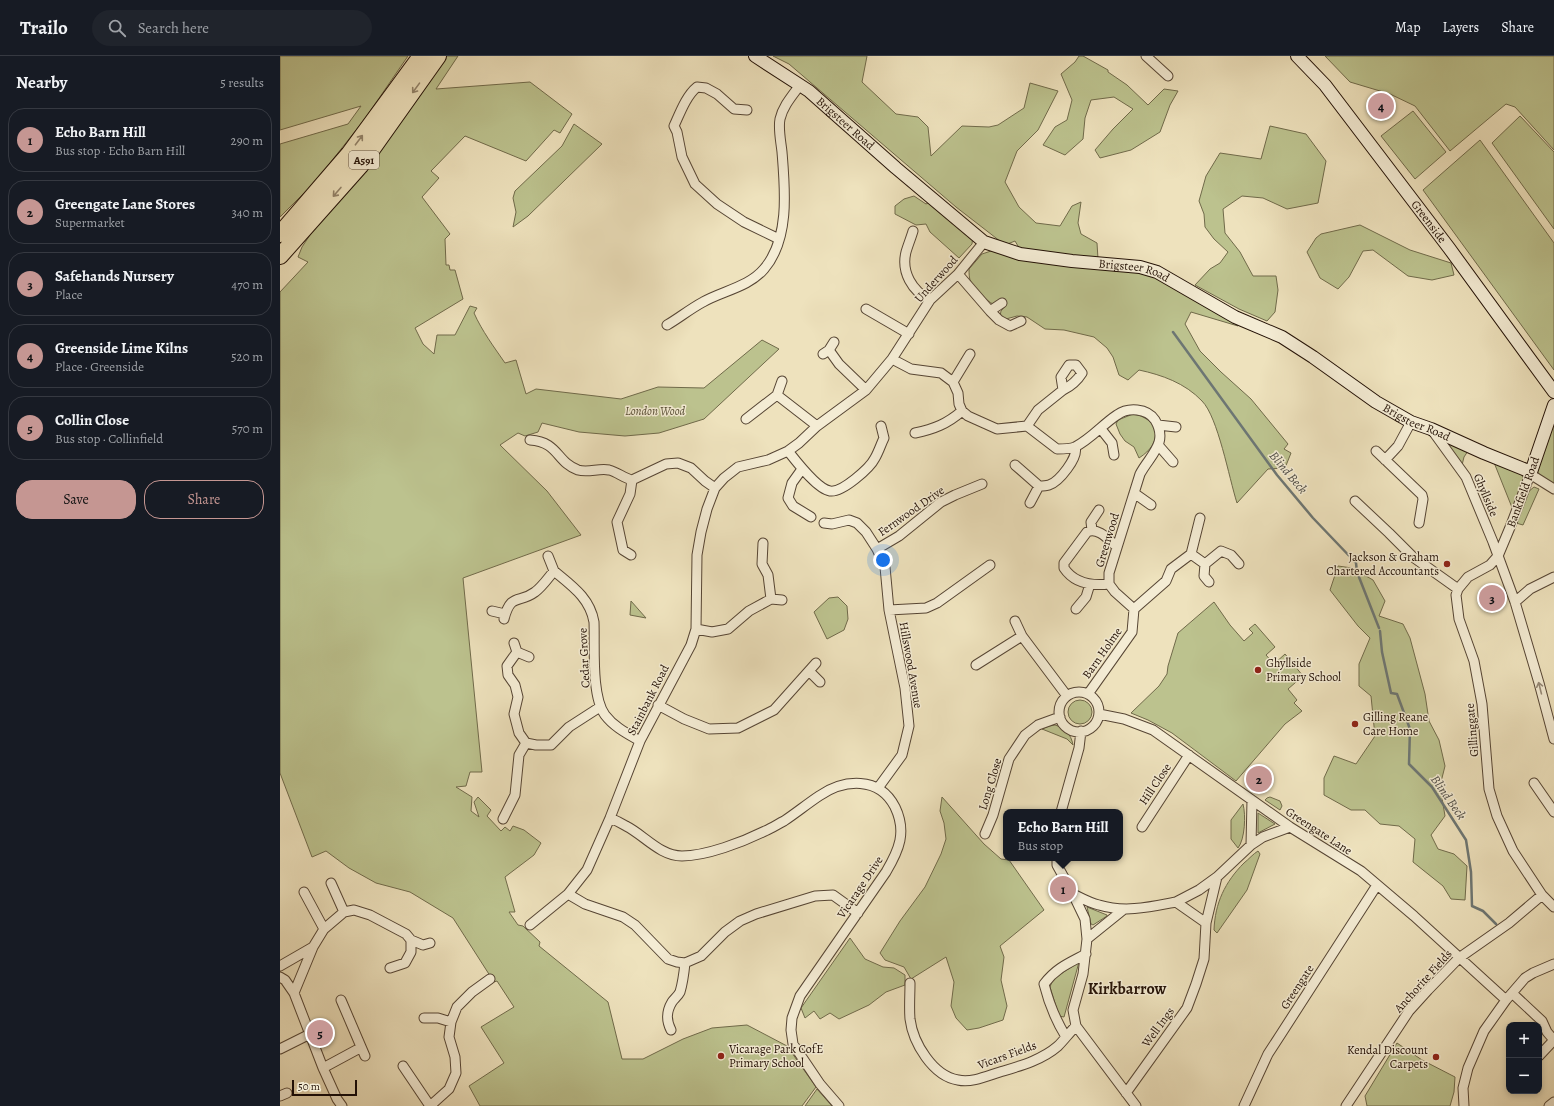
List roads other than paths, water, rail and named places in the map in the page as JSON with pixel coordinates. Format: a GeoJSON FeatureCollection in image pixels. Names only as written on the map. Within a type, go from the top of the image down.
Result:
{"type":"FeatureCollection","features":[{"type":"Feature","properties":{"kind":"highway","name":"A591"},"geometry":{"type":"LineString","coordinates":[[280,234],[349,154],[421,56]]}},
{"type":"Feature","properties":{"kind":"highway","name":"A591"},"geometry":{"type":"LineString","coordinates":[[280,256],[360,166],[438,56]]}},
{"type":"Feature","properties":{"kind":"street","name":"Brigsteer Road"},"geometry":{"type":"LineString","coordinates":[[755,56],[809,91],[896,168],[984,242],[1020,254],[1072,261],[1140,267],[1157,272],[1235,317],[1282,337],[1376,402],[1411,422],[1431,428],[1530,473],[1554,489]]}},
{"type":"Feature","properties":{"kind":"street"},"geometry":{"type":"LineString","coordinates":[[1146,56],[1168,76]]}},
{"type":"Feature","properties":{"kind":"street","name":"Greenside"},"geometry":{"type":"LineString","coordinates":[[1298,56],[1326,85],[1449,248],[1554,391]]}},
{"type":"Feature","properties":{"kind":"street"},"geometry":{"type":"LineString","coordinates":[[667,325],[703,302],[739,286],[763,270],[771,260],[779,239],[785,208],[780,120],[786,103],[800,85]]}},
{"type":"Feature","properties":{"kind":"street"},"geometry":{"type":"LineString","coordinates":[[747,110],[734,109],[717,94],[706,88],[697,87],[682,108],[674,126],[678,132],[682,157],[695,184],[717,204],[744,222],[779,239]]}},
{"type":"Feature","properties":{"kind":"street"},"geometry":{"type":"LineString","coordinates":[[914,231],[906,252],[904,266],[910,284],[918,292],[930,300]]}},
{"type":"Feature","properties":{"kind":"street","name":"Underwood"},"geometry":{"type":"LineString","coordinates":[[738,467],[768,460],[788,451],[817,426],[866,390],[892,359],[930,300],[958,274],[984,242]]}},
{"type":"Feature","properties":{"kind":"street"},"geometry":{"type":"LineString","coordinates":[[958,274],[999,320],[1010,326],[1021,321]]}},
{"type":"Feature","properties":{"kind":"street"},"geometry":{"type":"LineString","coordinates":[[990,311],[1002,303]]}},
{"type":"Feature","properties":{"kind":"street"},"geometry":{"type":"LineString","coordinates":[[866,309],[909,334]]}},
{"type":"Feature","properties":{"kind":"street"},"geometry":{"type":"LineString","coordinates":[[829,349],[839,364],[866,390]]}},
{"type":"Feature","properties":{"kind":"street"},"geometry":{"type":"LineString","coordinates":[[953,382],[970,354]]}},
{"type":"Feature","properties":{"kind":"street"},"geometry":{"type":"LineString","coordinates":[[892,359],[911,369],[941,373],[953,382],[958,393],[962,411],[968,416],[997,429],[1027,426],[1057,449],[1075,447],[1116,416],[1135,409],[1146,412],[1158,425],[1160,433],[1159,446],[1174,462]]}},
{"type":"Feature","properties":{"kind":"street"},"geometry":{"type":"LineString","coordinates":[[746,419],[776,395],[782,381]]}},
{"type":"Feature","properties":{"kind":"street"},"geometry":{"type":"LineString","coordinates":[[1027,426],[1038,410],[1062,390]]}},
{"type":"Feature","properties":{"kind":"street"},"geometry":{"type":"LineString","coordinates":[[776,395],[817,426]]}},
{"type":"Feature","properties":{"kind":"street","name":"Bankfield Road"},"geometry":{"type":"LineString","coordinates":[[1498,556],[1511,525],[1554,405]]}},
{"type":"Feature","properties":{"kind":"street"},"geometry":{"type":"LineString","coordinates":[[915,433],[934,429],[962,411]]}},
{"type":"Feature","properties":{"kind":"street"},"geometry":{"type":"LineString","coordinates":[[1385,460],[1398,446],[1411,422]]}},
{"type":"Feature","properties":{"kind":"street"},"geometry":{"type":"LineString","coordinates":[[1158,425],[1176,427]]}},
{"type":"Feature","properties":{"kind":"street"},"geometry":{"type":"LineString","coordinates":[[788,451],[802,470],[828,491],[836,491],[853,481],[871,464],[884,438],[881,426]]}},
{"type":"Feature","properties":{"kind":"street","name":"Ghyllside"},"geometry":{"type":"LineString","coordinates":[[1431,428],[1466,477],[1498,556],[1526,640],[1554,739]]}},
{"type":"Feature","properties":{"kind":"street"},"geometry":{"type":"LineString","coordinates":[[1100,429],[1112,443],[1114,455]]}},
{"type":"Feature","properties":{"kind":"street"},"geometry":{"type":"LineString","coordinates":[[530,440],[541,441],[555,449],[566,464],[580,470],[609,470],[632,480],[666,464],[678,463],[691,468],[715,488]]}},
{"type":"Feature","properties":{"kind":"street","name":"Greenwood"},"geometry":{"type":"LineString","coordinates":[[1134,609],[1115,592],[1109,584],[1109,573],[1116,546],[1140,474],[1146,463],[1159,446]]}},
{"type":"Feature","properties":{"kind":"street"},"geometry":{"type":"LineString","coordinates":[[1015,465],[1039,486],[1049,485],[1061,476],[1076,454],[1075,447]]}},
{"type":"Feature","properties":{"kind":"street"},"geometry":{"type":"LineString","coordinates":[[1376,451],[1424,499],[1419,523]]}},
{"type":"Feature","properties":{"kind":"street","name":"Stainbank Road"},"geometry":{"type":"LineString","coordinates":[[530,925],[568,894],[586,870],[610,818],[640,741],[691,645],[696,629],[697,555],[707,509],[715,488],[724,478],[738,467]]}},
{"type":"Feature","properties":{"kind":"street"},"geometry":{"type":"LineString","coordinates":[[802,470],[792,484],[788,498],[793,506],[811,517]]}},
{"type":"Feature","properties":{"kind":"street"},"geometry":{"type":"LineString","coordinates":[[631,555],[623,550],[617,522],[630,494],[632,480]]}},
{"type":"Feature","properties":{"kind":"street","name":"Fernwood Drive"},"geometry":{"type":"LineString","coordinates":[[877,549],[899,536],[941,502],[982,484]]}},
{"type":"Feature","properties":{"kind":"street"},"geometry":{"type":"LineString","coordinates":[[1030,503],[1039,486]]}},
{"type":"Feature","properties":{"kind":"street"},"geometry":{"type":"LineString","coordinates":[[1134,493],[1151,505]]}},
{"type":"Feature","properties":{"kind":"street"},"geometry":{"type":"LineString","coordinates":[[1355,501],[1413,557],[1458,589],[1468,577],[1490,565],[1498,556]]}},
{"type":"Feature","properties":{"kind":"street"},"geometry":{"type":"LineString","coordinates":[[1092,530],[1091,522],[1099,510]]}},
{"type":"Feature","properties":{"kind":"street"},"geometry":{"type":"LineString","coordinates":[[1134,609],[1166,581],[1171,569],[1190,554],[1200,518]]}},
{"type":"Feature","properties":{"kind":"street","name":"Hillswood Avenue"},"geometry":{"type":"LineString","coordinates":[[824,523],[832,524],[849,520],[857,523],[866,532],[877,549],[885,567],[889,610],[905,688],[909,726],[902,755],[878,788]]}},
{"type":"Feature","properties":{"kind":"street"},"geometry":{"type":"LineString","coordinates":[[1109,584],[1090,584],[1072,577],[1064,568],[1064,563],[1087,532],[1092,530],[1097,531],[1116,546]]}},
{"type":"Feature","properties":{"kind":"street"},"geometry":{"type":"LineString","coordinates":[[763,543],[762,564],[768,575],[771,599]]}},
{"type":"Feature","properties":{"kind":"street"},"geometry":{"type":"LineString","coordinates":[[1209,582],[1204,576],[1205,564],[1221,552],[1231,555],[1239,564]]}},
{"type":"Feature","properties":{"kind":"street"},"geometry":{"type":"LineString","coordinates":[[1190,554],[1205,564]]}},
{"type":"Feature","properties":{"kind":"street","name":"Cedar Grove"},"geometry":{"type":"LineString","coordinates":[[548,556],[554,571],[576,589],[588,602],[592,612],[594,622],[596,688],[600,707],[606,717],[618,728],[640,741]]}},
{"type":"Feature","properties":{"kind":"street","name":"Hillswood Avenue"},"geometry":{"type":"LineString","coordinates":[[889,610],[926,608],[937,603],[990,565]]}},
{"type":"Feature","properties":{"kind":"street"},"geometry":{"type":"LineString","coordinates":[[492,611],[505,616],[507,609],[513,601],[530,596],[536,592],[554,571]]}},
{"type":"Feature","properties":{"kind":"street"},"geometry":{"type":"LineString","coordinates":[[1514,602],[1530,590],[1554,577]]}},
{"type":"Feature","properties":{"kind":"street"},"geometry":{"type":"LineString","coordinates":[[1076,610],[1086,597],[1090,584]]}},
{"type":"Feature","properties":{"kind":"street","name":"Gillinggate"},"geometry":{"type":"LineString","coordinates":[[1458,589],[1456,595],[1459,619],[1474,661],[1482,704],[1489,789],[1497,816],[1512,851],[1542,895],[1554,907]]}},
{"type":"Feature","properties":{"kind":"street"},"geometry":{"type":"LineString","coordinates":[[696,629],[712,632],[728,629],[749,612],[771,599],[782,600]]}},
{"type":"Feature","properties":{"kind":"street","name":"Barn Holme"},"geometry":{"type":"LineString","coordinates":[[1088,694],[1132,632],[1134,609]]}},
{"type":"Feature","properties":{"kind":"street"},"geometry":{"type":"LineString","coordinates":[[1015,621],[1022,636],[1067,696]]}},
{"type":"Feature","properties":{"kind":"street"},"geometry":{"type":"LineString","coordinates":[[976,665],[1022,636]]}},
{"type":"Feature","properties":{"kind":"street"},"geometry":{"type":"LineString","coordinates":[[514,643],[518,652],[529,657]]}},
{"type":"Feature","properties":{"kind":"street"},"geometry":{"type":"LineString","coordinates":[[518,652],[507,666],[508,675],[515,685],[518,697],[514,714],[519,733],[526,743],[550,745],[569,727],[600,707]]}},
{"type":"Feature","properties":{"kind":"street"},"geometry":{"type":"LineString","coordinates":[[658,705],[684,719],[709,729],[738,728],[774,710],[816,663]]}},
{"type":"Feature","properties":{"kind":"street"},"geometry":{"type":"LineString","coordinates":[[809,671],[820,682]]}},
{"type":"Feature","properties":{"kind":"street"},"geometry":{"type":"LineString","coordinates":[[1077,692],[1088,694],[1097,702],[1099,714],[1094,725],[1090,729],[1081,732],[1072,730],[1067,727],[1060,717],[1060,706],[1067,696],[1077,692]]}},
{"type":"Feature","properties":{"kind":"street","name":"Greengate Lane"},"geometry":{"type":"LineString","coordinates":[[1099,714],[1124,719],[1153,730],[1290,827],[1361,872],[1414,916],[1460,958],[1542,1021],[1554,1040]]}},
{"type":"Feature","properties":{"kind":"street","name":"Long Close"},"geometry":{"type":"LineString","coordinates":[[985,834],[993,815],[1009,759],[1025,735],[1038,726],[1060,717]]}},
{"type":"Feature","properties":{"kind":"street"},"geometry":{"type":"LineString","coordinates":[[1062,809],[1079,748],[1081,732]]}},
{"type":"Feature","properties":{"kind":"street"},"geometry":{"type":"LineString","coordinates":[[503,819],[515,795],[519,755],[526,743]]}},
{"type":"Feature","properties":{"kind":"street","name":"Hill Close"},"geometry":{"type":"LineString","coordinates":[[1142,827],[1189,755]]}},
{"type":"Feature","properties":{"kind":"street"},"geometry":{"type":"LineString","coordinates":[[610,818],[627,826],[666,853],[680,856],[691,855],[721,848],[764,832],[784,821],[820,795],[842,785],[865,783],[878,788]]}},
{"type":"Feature","properties":{"kind":"street"},"geometry":{"type":"LineString","coordinates":[[1534,783],[1554,812]]}},
{"type":"Feature","properties":{"kind":"street","name":"Vicarage Drive"},"geometry":{"type":"LineString","coordinates":[[839,1106],[820,1084],[798,1054],[793,1044],[791,1030],[792,1018],[800,996],[886,872],[897,852],[901,826],[897,812],[890,799],[878,788]]}},
{"type":"Feature","properties":{"kind":"street"},"geometry":{"type":"LineString","coordinates":[[1251,845],[1252,800]]}},
{"type":"Feature","properties":{"kind":"street"},"geometry":{"type":"LineString","coordinates":[[1073,894],[1098,905],[1123,910],[1142,909],[1176,902],[1199,890],[1217,877],[1251,845],[1263,837],[1290,827]]}},
{"type":"Feature","properties":{"kind":"street"},"geometry":{"type":"LineString","coordinates":[[1057,861],[1057,865],[1085,919],[1088,939],[1073,1010],[1076,1026],[1136,1106]]}},
{"type":"Feature","properties":{"kind":"street","name":"Well Ings"},"geometry":{"type":"LineString","coordinates":[[1126,1093],[1187,1008],[1204,959],[1206,923],[1217,877]]}},
{"type":"Feature","properties":{"kind":"street"},"geometry":{"type":"LineString","coordinates":[[331,883],[344,912]]}},
{"type":"Feature","properties":{"kind":"street","name":"Greengate"},"geometry":{"type":"LineString","coordinates":[[1244,1106],[1268,1054],[1378,885]]}},
{"type":"Feature","properties":{"kind":"street"},"geometry":{"type":"LineString","coordinates":[[304,892],[324,929]]}},
{"type":"Feature","properties":{"kind":"street"},"geometry":{"type":"LineString","coordinates":[[568,894],[585,904],[623,917],[636,924],[668,959],[685,963],[701,956],[725,932],[740,921],[756,914],[815,896],[833,895],[858,913]]}},
{"type":"Feature","properties":{"kind":"street","name":"Anchorite Fields"},"geometry":{"type":"LineString","coordinates":[[1346,1106],[1409,1011],[1460,958],[1509,923],[1542,895]]}},
{"type":"Feature","properties":{"kind":"street"},"geometry":{"type":"LineString","coordinates":[[1176,902],[1206,923]]}},
{"type":"Feature","properties":{"kind":"street"},"geometry":{"type":"LineString","coordinates":[[294,993],[313,947],[324,929],[344,912],[354,910],[370,915],[406,934],[411,940],[423,945],[430,944]]}},
{"type":"Feature","properties":{"kind":"street"},"geometry":{"type":"LineString","coordinates":[[1088,939],[1123,910]]}},
{"type":"Feature","properties":{"kind":"street"},"geometry":{"type":"LineString","coordinates":[[390,968],[405,963],[411,952],[411,940]]}},
{"type":"Feature","properties":{"kind":"street"},"geometry":{"type":"LineString","coordinates":[[280,966],[313,947]]}},
{"type":"Feature","properties":{"kind":"street"},"geometry":{"type":"LineString","coordinates":[[1066,1037],[1055,1018],[1048,1001],[1044,984],[1052,974],[1061,967],[1086,954]]}},
{"type":"Feature","properties":{"kind":"street"},"geometry":{"type":"LineString","coordinates":[[671,1030],[667,1022],[667,1013],[672,1002],[679,993],[684,978],[685,963]]}},
{"type":"Feature","properties":{"kind":"street"},"geometry":{"type":"LineString","coordinates":[[1464,1106],[1463,1088],[1468,1068],[1484,1031],[1525,978],[1554,964]]}},
{"type":"Feature","properties":{"kind":"street"},"geometry":{"type":"LineString","coordinates":[[280,977],[285,980],[294,993],[323,1068],[337,1100],[342,1106]]}},
{"type":"Feature","properties":{"kind":"street"},"geometry":{"type":"LineString","coordinates":[[403,1066],[430,1106],[449,1089],[456,1073],[455,1057],[449,1038],[451,1022],[456,1007],[472,992],[490,979]]}},
{"type":"Feature","properties":{"kind":"street","name":"Vicars Fields"},"geometry":{"type":"LineString","coordinates":[[910,983],[910,1019],[915,1039],[926,1057],[936,1069],[958,1080],[977,1079],[1019,1067],[1043,1056],[1058,1046],[1076,1026]]}},
{"type":"Feature","properties":{"kind":"street"},"geometry":{"type":"LineString","coordinates":[[340,1000],[352,1024],[360,1048],[365,1056]]}},
{"type":"Feature","properties":{"kind":"street"},"geometry":{"type":"LineString","coordinates":[[424,1018],[438,1018],[451,1022]]}},
{"type":"Feature","properties":{"kind":"street"},"geometry":{"type":"LineString","coordinates":[[280,1049],[310,1034]]}},
{"type":"Feature","properties":{"kind":"street"},"geometry":{"type":"LineString","coordinates":[[1542,1053],[1554,1040]]}},
{"type":"Feature","properties":{"kind":"street"},"geometry":{"type":"LineString","coordinates":[[323,1068],[360,1048]]}},
{"type":"Feature","properties":{"kind":"street"},"geometry":{"type":"LineString","coordinates":[[1549,1106],[1554,1102]]}},
{"type":"Feature","properties":{"kind":"waterway","name":"Blind Beck"},"geometry":{"type":"LineString","coordinates":[[1173,332],[1277,475],[1313,518],[1356,563],[1357,572],[1379,628]]}},
{"type":"Feature","properties":{"kind":"waterway","name":"Blind Beck"},"geometry":{"type":"LineString","coordinates":[[1380,631],[1382,652],[1391,693],[1397,694],[1410,729],[1409,764],[1432,787],[1466,840],[1471,872],[1472,906],[1483,911],[1496,924]]}},
{"type":"Feature","properties":{"kind":"place","name":"Greenside Lime Kilns"},"geometry":{"type":"Point","coordinates":[1381,106]}},
{"type":"Feature","properties":{"kind":"place","name":"Jackson & Graham Chartered Accountants"},"geometry":{"type":"Point","coordinates":[1447,564]}},
{"type":"Feature","properties":{"kind":"place","name":"Safehands Nursery"},"geometry":{"type":"Point","coordinates":[1492,598]}},
{"type":"Feature","properties":{"kind":"place","name":"Ghyllside Primary School"},"geometry":{"type":"Point","coordinates":[1258,670]}},
{"type":"Feature","properties":{"kind":"place","name":"Gilling Reane Care Home"},"geometry":{"type":"Point","coordinates":[1355,724]}},
{"type":"Feature","properties":{"kind":"place","name":"Greengate Lane Stores"},"geometry":{"type":"Point","coordinates":[1259,779]}},
{"type":"Feature","properties":{"kind":"place","name":"Echo Barn Hill"},"geometry":{"type":"Point","coordinates":[1063,889]}},
{"type":"Feature","properties":{"kind":"place","name":"Collin Close"},"geometry":{"type":"Point","coordinates":[320,1033]}},
{"type":"Feature","properties":{"kind":"place","name":"Vicarage Park CofE Primary School"},"geometry":{"type":"Point","coordinates":[721,1056]}},
{"type":"Feature","properties":{"kind":"place","name":"Kendal Discount Carpets"},"geometry":{"type":"Point","coordinates":[1436,1057]}},
{"type":"Feature","properties":{"kind":"district","name":"Kirkbarrow"},"geometry":{"type":"Point","coordinates":[1127,988]}},
{"type":"Feature","properties":{"kind":"park label","name":"London Wood"},"geometry":{"type":"Point","coordinates":[655,411]}}]}
